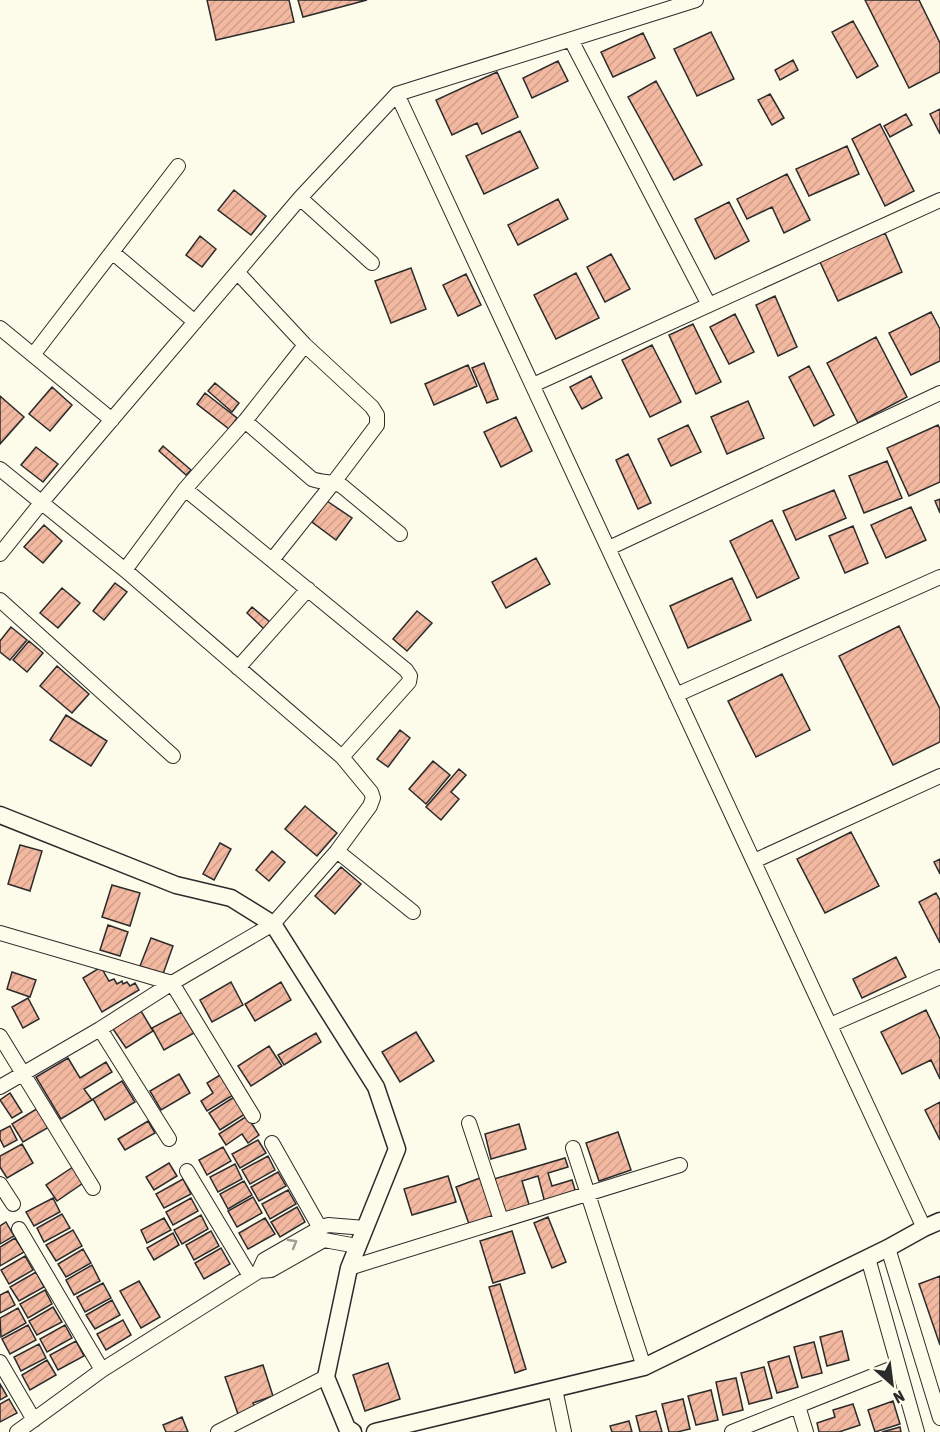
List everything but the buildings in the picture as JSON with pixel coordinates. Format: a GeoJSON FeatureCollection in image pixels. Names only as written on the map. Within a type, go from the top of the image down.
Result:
{"type":"FeatureCollection","features":[{"type":"Feature","properties":{"kind":"street"},"geometry":{"type":"LineString","coordinates":[[0,554],[300,198],[397,94],[696,0]]}},
{"type":"Feature","properties":{"kind":"street"},"geometry":{"type":"LineString","coordinates":[[571,40],[709,305]]}},
{"type":"Feature","properties":{"kind":"street"},"geometry":{"type":"LineString","coordinates":[[397,94],[924,1228]]}},
{"type":"Feature","properties":{"kind":"street"},"geometry":{"type":"LineString","coordinates":[[33,355],[178,166]]}},
{"type":"Feature","properties":{"kind":"street"},"geometry":{"type":"LineString","coordinates":[[300,198],[372,263]]}},
{"type":"Feature","properties":{"kind":"street"},"geometry":{"type":"LineString","coordinates":[[533,386],[940,200]]}},
{"type":"Feature","properties":{"kind":"street"},"geometry":{"type":"LineString","coordinates":[[112,252],[195,322]]}},
{"type":"Feature","properties":{"kind":"street"},"geometry":{"type":"LineString","coordinates":[[238,273],[305,345],[372,407],[377,415],[377,425],[272,560]]}},
{"type":"Feature","properties":{"kind":"street"},"geometry":{"type":"LineString","coordinates":[[0,328],[112,420]]}},
{"type":"Feature","properties":{"kind":"street"},"geometry":{"type":"LineString","coordinates":[[125,570],[185,489],[245,421],[305,345]]}},
{"type":"Feature","properties":{"kind":"street"},"geometry":{"type":"LineString","coordinates":[[609,548],[940,393]]}},
{"type":"Feature","properties":{"kind":"street"},"geometry":{"type":"LineString","coordinates":[[245,421],[312,479],[334,482],[342,486],[400,534]]}},
{"type":"Feature","properties":{"kind":"street"},"geometry":{"type":"LineString","coordinates":[[0,469],[125,570],[342,757],[371,792],[373,798],[370,806],[337,850],[273,924],[0,1087]]}},
{"type":"Feature","properties":{"kind":"street"},"geometry":{"type":"LineString","coordinates":[[185,489],[406,670],[410,676],[410,682],[342,757]]}},
{"type":"Feature","properties":{"kind":"street"},"geometry":{"type":"LineString","coordinates":[[676,695],[940,577]]}},
{"type":"Feature","properties":{"kind":"street"},"geometry":{"type":"LineString","coordinates":[[238,668],[308,589]]}},
{"type":"Feature","properties":{"kind":"street"},"geometry":{"type":"LineString","coordinates":[[0,600],[173,756]]}},
{"type":"Feature","properties":{"kind":"street"},"geometry":{"type":"LineString","coordinates":[[754,861],[940,776]]}},
{"type":"Feature","properties":{"kind":"street"},"geometry":{"type":"LineString","coordinates":[[0,815],[176,885],[231,898],[273,924],[376,1087],[397,1149],[349,1268],[327,1377],[347,1428],[353,1432]]}},
{"type":"Feature","properties":{"kind":"street"},"geometry":{"type":"LineString","coordinates":[[337,850],[414,912]]}},
{"type":"Feature","properties":{"kind":"street"},"geometry":{"type":"LineString","coordinates":[[0,934],[172,983],[253,1116]]}},
{"type":"Feature","properties":{"kind":"street"},"geometry":{"type":"LineString","coordinates":[[830,1025],[940,977]]}},
{"type":"Feature","properties":{"kind":"street"},"geometry":{"type":"LineString","coordinates":[[100,1029],[169,1138]]}},
{"type":"Feature","properties":{"kind":"street"},"geometry":{"type":"LineString","coordinates":[[0,1036],[93,1188]]}},
{"type":"Feature","properties":{"kind":"street"},"geometry":{"type":"LineString","coordinates":[[469,1124],[501,1220]]}},
{"type":"Feature","properties":{"kind":"street"},"geometry":{"type":"LineString","coordinates":[[272,1143],[320,1228]]}},
{"type":"Feature","properties":{"kind":"street"},"geometry":{"type":"LineString","coordinates":[[573,1148],[644,1367]]}},
{"type":"Feature","properties":{"kind":"street"},"geometry":{"type":"LineString","coordinates":[[349,1268],[680,1165]]}},
{"type":"Feature","properties":{"kind":"street"},"geometry":{"type":"LineString","coordinates":[[187,1171],[255,1273]]}},
{"type":"Feature","properties":{"kind":"street"},"geometry":{"type":"LineString","coordinates":[[0,1184],[13,1204]]}},
{"type":"Feature","properties":{"kind":"street"},"geometry":{"type":"LineString","coordinates":[[375,1432],[644,1367],[940,1221]]}},
{"type":"Feature","properties":{"kind":"street"},"geometry":{"type":"LineString","coordinates":[[255,1273],[264,1260],[320,1228],[328,1225],[365,1228]]}},
{"type":"Feature","properties":{"kind":"street"},"geometry":{"type":"LineString","coordinates":[[19,1229],[102,1370]]}},
{"type":"Feature","properties":{"kind":"street"},"geometry":{"type":"LineString","coordinates":[[17,1432],[102,1370],[255,1273],[271,1270],[324,1240],[357,1246]]}},
{"type":"Feature","properties":{"kind":"street"},"geometry":{"type":"LineString","coordinates":[[888,1248],[940,1418]]}},
{"type":"Feature","properties":{"kind":"street"},"geometry":{"type":"LineString","coordinates":[[868,1257],[916,1432]]}},
{"type":"Feature","properties":{"kind":"street"},"geometry":{"type":"LineString","coordinates":[[0,1362],[34,1420]]}},
{"type":"Feature","properties":{"kind":"street"},"geometry":{"type":"LineString","coordinates":[[732,1432],[898,1366]]}},
{"type":"Feature","properties":{"kind":"street"},"geometry":{"type":"LineString","coordinates":[[218,1432],[327,1377]]}},
{"type":"Feature","properties":{"kind":"street"},"geometry":{"type":"LineString","coordinates":[[555,1389],[564,1432]]}},
{"type":"Feature","properties":{"kind":"street"},"geometry":{"type":"LineString","coordinates":[[798,1406],[806,1432]]}}]}
